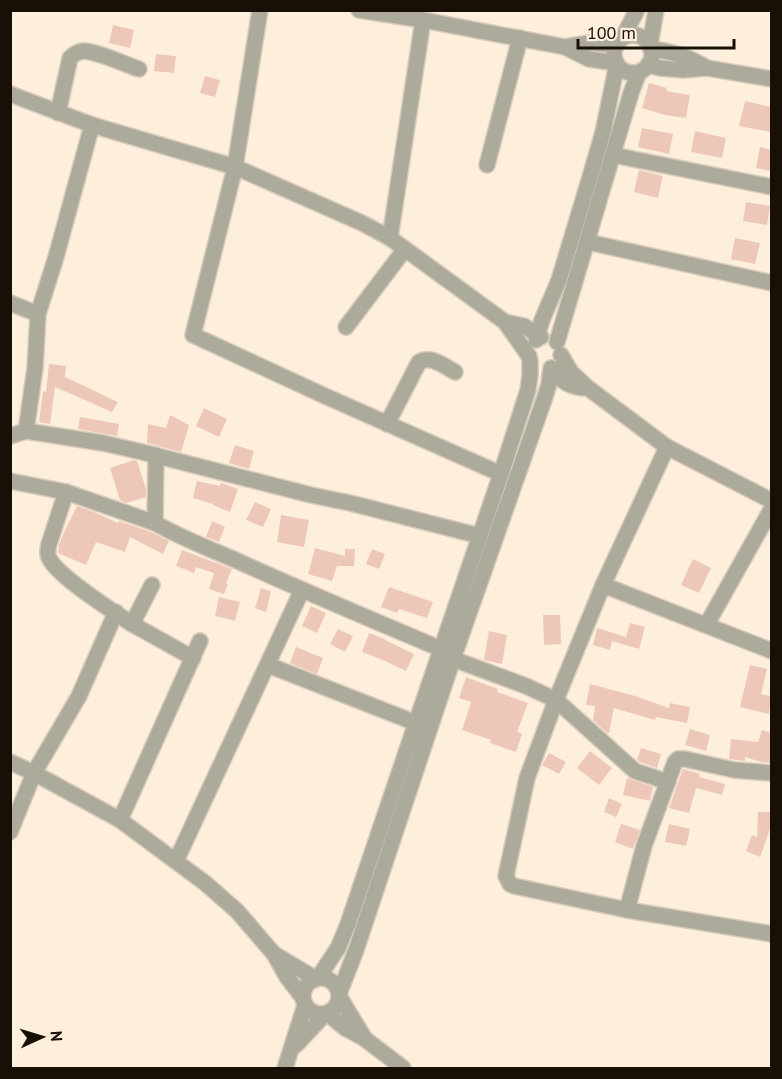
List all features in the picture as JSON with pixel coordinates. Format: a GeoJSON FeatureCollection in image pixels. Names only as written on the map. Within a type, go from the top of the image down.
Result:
{"type":"FeatureCollection","features":[{"type":"Feature","properties":{"kind":"street"},"geometry":{"type":"LineString","coordinates":[[260,10],[235,167],[193,335],[501,474]]}},
{"type":"Feature","properties":{"kind":"street"},"geometry":{"type":"LineString","coordinates":[[359,10],[565,47],[589,58],[616,64],[627,72],[644,68],[683,70],[707,68],[771,79]]}},
{"type":"Feature","properties":{"kind":"street"},"geometry":{"type":"LineString","coordinates":[[292,1050],[326,1013],[336,1007],[356,950],[447,654],[480,536],[528,390],[529,350],[538,337],[579,216],[603,132],[616,64],[614,54],[637,10]]}},
{"type":"Feature","properties":{"kind":"street"},"geometry":{"type":"LineString","coordinates":[[317,979],[338,948],[348,924],[416,723],[447,654],[545,397],[631,93],[644,68],[651,60],[656,10]]}},
{"type":"Feature","properties":{"kind":"street"},"geometry":{"type":"LineString","coordinates":[[390,238],[423,20]]}},
{"type":"Feature","properties":{"kind":"street"},"geometry":{"type":"LineString","coordinates":[[565,47],[619,41],[633,34],[643,38],[651,47],[675,52],[707,68]]}},
{"type":"Feature","properties":{"kind":"street"},"geometry":{"type":"LineString","coordinates":[[487,165],[520,38]]}},
{"type":"Feature","properties":{"kind":"street"},"geometry":{"type":"LineString","coordinates":[[58,113],[70,58],[76,53],[81,51],[96,54],[139,69]]}},
{"type":"Feature","properties":{"kind":"street"},"geometry":{"type":"LineString","coordinates":[[10,94],[92,125],[235,167],[362,223],[390,238],[505,322],[534,365],[545,369],[555,358]]}},
{"type":"Feature","properties":{"kind":"street"},"geometry":{"type":"LineString","coordinates":[[26,431],[35,368],[38,314],[92,125]]}},
{"type":"Feature","properties":{"kind":"street"},"geometry":{"type":"LineString","coordinates":[[613,155],[771,187]]}},
{"type":"Feature","properties":{"kind":"street"},"geometry":{"type":"LineString","coordinates":[[588,242],[771,283]]}},
{"type":"Feature","properties":{"kind":"street"},"geometry":{"type":"LineString","coordinates":[[346,327],[405,249]]}},
{"type":"Feature","properties":{"kind":"street"},"geometry":{"type":"LineString","coordinates":[[10,303],[38,314]]}},
{"type":"Feature","properties":{"kind":"street"},"geometry":{"type":"LineString","coordinates":[[505,322],[524,326],[538,337],[550,338],[556,374],[567,384],[588,388]]}},
{"type":"Feature","properties":{"kind":"street"},"geometry":{"type":"LineString","coordinates":[[555,358],[588,388],[667,447],[771,501]]}},
{"type":"Feature","properties":{"kind":"street"},"geometry":{"type":"LineString","coordinates":[[387,424],[422,360],[431,360],[455,372]]}},
{"type":"Feature","properties":{"kind":"street"},"geometry":{"type":"LineString","coordinates":[[545,397],[555,389],[567,384]]}},
{"type":"Feature","properties":{"kind":"street"},"geometry":{"type":"LineString","coordinates":[[10,436],[26,431],[103,443],[480,536]]}},
{"type":"Feature","properties":{"kind":"street"},"geometry":{"type":"LineString","coordinates":[[667,447],[603,585],[527,778],[506,871],[507,880],[514,886],[627,910],[771,934]]}},
{"type":"Feature","properties":{"kind":"street"},"geometry":{"type":"LineString","coordinates":[[154,523],[156,455]]}},
{"type":"Feature","properties":{"kind":"street"},"geometry":{"type":"LineString","coordinates":[[10,481],[66,492],[154,523],[191,542],[526,686],[556,700],[635,771],[668,782]]}},
{"type":"Feature","properties":{"kind":"street"},"geometry":{"type":"LineString","coordinates":[[66,492],[49,544],[49,558],[68,579],[132,624],[193,658]]}},
{"type":"Feature","properties":{"kind":"street"},"geometry":{"type":"LineString","coordinates":[[707,624],[771,508]]}},
{"type":"Feature","properties":{"kind":"street"},"geometry":{"type":"LineString","coordinates":[[132,624],[152,585]]}},
{"type":"Feature","properties":{"kind":"street"},"geometry":{"type":"LineString","coordinates":[[603,585],[771,651]]}},
{"type":"Feature","properties":{"kind":"street"},"geometry":{"type":"LineString","coordinates":[[176,861],[302,590]]}},
{"type":"Feature","properties":{"kind":"street"},"geometry":{"type":"LineString","coordinates":[[10,832],[34,773],[79,696],[116,612]]}},
{"type":"Feature","properties":{"kind":"street"},"geometry":{"type":"LineString","coordinates":[[120,820],[200,641]]}},
{"type":"Feature","properties":{"kind":"street"},"geometry":{"type":"LineString","coordinates":[[268,664],[416,723]]}},
{"type":"Feature","properties":{"kind":"street"},"geometry":{"type":"LineString","coordinates":[[627,910],[644,846],[678,759],[734,770],[771,773]]}},
{"type":"Feature","properties":{"kind":"street"},"geometry":{"type":"LineString","coordinates":[[10,762],[120,820],[176,861],[222,897],[244,919],[274,954],[286,977],[314,1012],[326,1013],[345,1028],[365,1038],[403,1068]]}},
{"type":"Feature","properties":{"kind":"street"},"geometry":{"type":"LineString","coordinates":[[274,954],[317,979]]}},
{"type":"Feature","properties":{"kind":"street"},"geometry":{"type":"LineString","coordinates":[[285,1068],[304,1002],[303,992],[310,982],[317,979],[324,978],[334,983],[365,1038]]}},
{"type":"Feature","properties":{"kind":"building"},"geometry":{"type":"Polygon","coordinates":[[[113,25],[134,30],[130,48],[109,43],[113,25]]]}},
{"type":"Feature","properties":{"kind":"building"},"geometry":{"type":"Polygon","coordinates":[[[156,54],[176,56],[174,73],[154,71],[156,54]]]}},
{"type":"Feature","properties":{"kind":"building"},"geometry":{"type":"Polygon","coordinates":[[[205,76],[220,80],[215,97],[200,93],[205,76]]]}},
{"type":"Feature","properties":{"kind":"building"},"geometry":{"type":"Polygon","coordinates":[[[649,83],[667,88],[666,91],[690,95],[686,118],[642,108],[649,83]]]}},
{"type":"Feature","properties":{"kind":"building"},"geometry":{"type":"Polygon","coordinates":[[[745,101],[771,107],[771,132],[739,126],[745,101]]]}},
{"type":"Feature","properties":{"kind":"building"},"geometry":{"type":"Polygon","coordinates":[[[642,128],[673,134],[669,154],[638,147],[642,128]]]}},
{"type":"Feature","properties":{"kind":"building"},"geometry":{"type":"Polygon","coordinates":[[[695,131],[726,138],[722,158],[691,152],[695,131]]]}},
{"type":"Feature","properties":{"kind":"building"},"geometry":{"type":"Polygon","coordinates":[[[760,147],[771,150],[771,171],[756,168],[760,147]]]}},
{"type":"Feature","properties":{"kind":"building"},"geometry":{"type":"Polygon","coordinates":[[[639,170],[663,176],[658,198],[634,192],[639,170]]]}},
{"type":"Feature","properties":{"kind":"building"},"geometry":{"type":"Polygon","coordinates":[[[746,202],[770,206],[767,225],[743,221],[746,202]]]}},
{"type":"Feature","properties":{"kind":"building"},"geometry":{"type":"Polygon","coordinates":[[[735,238],[760,243],[755,264],[731,259],[735,238]]]}},
{"type":"Feature","properties":{"kind":"building"},"geometry":{"type":"Polygon","coordinates":[[[49,364],[66,366],[65,377],[118,402],[112,412],[55,387],[50,424],[39,422],[43,391],[46,392],[49,364]]]}},
{"type":"Feature","properties":{"kind":"building"},"geometry":{"type":"Polygon","coordinates":[[[204,408],[227,419],[219,437],[196,426],[204,408]]]}},
{"type":"Feature","properties":{"kind":"building"},"geometry":{"type":"Polygon","coordinates":[[[170,415],[189,425],[181,452],[147,443],[148,424],[166,428],[170,415]]]}},
{"type":"Feature","properties":{"kind":"building"},"geometry":{"type":"Polygon","coordinates":[[[80,417],[119,424],[117,436],[78,429],[80,417]]]}},
{"type":"Feature","properties":{"kind":"building"},"geometry":{"type":"Polygon","coordinates":[[[235,445],[254,451],[249,469],[229,463],[235,445]]]}},
{"type":"Feature","properties":{"kind":"building"},"geometry":{"type":"Polygon","coordinates":[[[137,461],[146,489],[146,497],[126,503],[120,500],[110,468],[137,461]]]}},
{"type":"Feature","properties":{"kind":"building"},"geometry":{"type":"Polygon","coordinates":[[[197,481],[220,486],[221,483],[238,489],[230,512],[193,498],[197,481]]]}},
{"type":"Feature","properties":{"kind":"building"},"geometry":{"type":"Polygon","coordinates":[[[255,502],[271,509],[263,527],[246,520],[255,502]]]}},
{"type":"Feature","properties":{"kind":"building"},"geometry":{"type":"Polygon","coordinates":[[[77,506],[118,523],[119,521],[151,532],[169,541],[163,554],[130,537],[125,552],[96,542],[86,565],[58,553],[65,530],[77,506]]]}},
{"type":"Feature","properties":{"kind":"building"},"geometry":{"type":"Polygon","coordinates":[[[281,515],[309,520],[304,547],[277,542],[281,515]]]}},
{"type":"Feature","properties":{"kind":"building"},"geometry":{"type":"Polygon","coordinates":[[[212,521],[225,527],[219,542],[206,537],[212,521]]]}},
{"type":"Feature","properties":{"kind":"building"},"geometry":{"type":"Polygon","coordinates":[[[315,548],[345,556],[345,549],[355,549],[354,566],[337,566],[332,581],[308,574],[315,548]]]}},
{"type":"Feature","properties":{"kind":"building"},"geometry":{"type":"Polygon","coordinates":[[[372,549],[385,554],[379,569],[366,564],[372,549]]]}},
{"type":"Feature","properties":{"kind":"building"},"geometry":{"type":"Polygon","coordinates":[[[182,550],[232,569],[224,594],[209,589],[214,573],[196,567],[194,573],[176,566],[182,550]]]}},
{"type":"Feature","properties":{"kind":"building"},"geometry":{"type":"Polygon","coordinates":[[[693,559],[711,568],[699,593],[681,585],[693,559]]]}},
{"type":"Feature","properties":{"kind":"building"},"geometry":{"type":"Polygon","coordinates":[[[389,587],[433,602],[427,618],[399,609],[397,613],[381,607],[389,587]]]}},
{"type":"Feature","properties":{"kind":"building"},"geometry":{"type":"Polygon","coordinates":[[[261,588],[271,591],[266,612],[255,608],[261,588]]]}},
{"type":"Feature","properties":{"kind":"building"},"geometry":{"type":"Polygon","coordinates":[[[219,597],[240,602],[235,621],[215,616],[219,597]]]}},
{"type":"Feature","properties":{"kind":"building"},"geometry":{"type":"Polygon","coordinates":[[[311,606],[326,613],[317,633],[302,626],[311,606]]]}},
{"type":"Feature","properties":{"kind":"building"},"geometry":{"type":"Polygon","coordinates":[[[543,615],[560,615],[561,644],[544,645],[543,615]]]}},
{"type":"Feature","properties":{"kind":"building"},"geometry":{"type":"Polygon","coordinates":[[[630,623],[645,627],[639,649],[612,641],[610,650],[593,645],[597,628],[626,637],[630,623]]]}},
{"type":"Feature","properties":{"kind":"building"},"geometry":{"type":"Polygon","coordinates":[[[338,629],[353,636],[345,652],[330,644],[338,629]]]}},
{"type":"Feature","properties":{"kind":"building"},"geometry":{"type":"Polygon","coordinates":[[[489,631],[507,635],[502,664],[484,660],[489,631]]]}},
{"type":"Feature","properties":{"kind":"building"},"geometry":{"type":"Polygon","coordinates":[[[369,633],[414,654],[406,671],[362,652],[369,633]]]}},
{"type":"Feature","properties":{"kind":"building"},"geometry":{"type":"Polygon","coordinates":[[[296,647],[323,658],[317,674],[290,663],[296,647]]]}},
{"type":"Feature","properties":{"kind":"building"},"geometry":{"type":"Polygon","coordinates":[[[750,665],[767,669],[761,694],[771,696],[769,714],[740,707],[750,665]]]}},
{"type":"Feature","properties":{"kind":"building"},"geometry":{"type":"Polygon","coordinates":[[[466,677],[498,689],[497,692],[528,703],[517,732],[522,734],[516,752],[462,730],[471,702],[459,698],[466,677]]]}},
{"type":"Feature","properties":{"kind":"building"},"geometry":{"type":"Polygon","coordinates":[[[590,684],[669,708],[670,703],[690,707],[687,723],[656,717],[655,720],[614,708],[609,733],[607,733],[593,720],[595,706],[586,705],[590,684]]]}},
{"type":"Feature","properties":{"kind":"building"},"geometry":{"type":"Polygon","coordinates":[[[690,729],[710,735],[706,751],[685,745],[690,729]]]}},
{"type":"Feature","properties":{"kind":"building"},"geometry":{"type":"Polygon","coordinates":[[[762,730],[771,733],[771,763],[745,757],[745,761],[729,759],[731,739],[758,742],[762,730]]]}},
{"type":"Feature","properties":{"kind":"building"},"geometry":{"type":"Polygon","coordinates":[[[641,748],[661,754],[657,768],[637,760],[641,748]]]}},
{"type":"Feature","properties":{"kind":"building"},"geometry":{"type":"Polygon","coordinates":[[[590,751],[612,768],[599,785],[577,768],[590,751]]]}},
{"type":"Feature","properties":{"kind":"building"},"geometry":{"type":"Polygon","coordinates":[[[549,753],[566,762],[559,774],[542,765],[549,753]]]}},
{"type":"Feature","properties":{"kind":"building"},"geometry":{"type":"Polygon","coordinates":[[[683,769],[700,774],[699,777],[725,784],[722,795],[696,788],[689,813],[669,808],[683,769]]]}},
{"type":"Feature","properties":{"kind":"building"},"geometry":{"type":"Polygon","coordinates":[[[627,778],[653,787],[650,801],[623,795],[627,778]]]}},
{"type":"Feature","properties":{"kind":"building"},"geometry":{"type":"Polygon","coordinates":[[[609,798],[622,804],[616,817],[604,812],[609,798]]]}},
{"type":"Feature","properties":{"kind":"building"},"geometry":{"type":"Polygon","coordinates":[[[758,812],[771,812],[771,826],[760,857],[746,851],[752,835],[757,837],[758,812]]]}},
{"type":"Feature","properties":{"kind":"building"},"geometry":{"type":"Polygon","coordinates":[[[621,824],[640,830],[633,849],[615,842],[621,824]]]}},
{"type":"Feature","properties":{"kind":"building"},"geometry":{"type":"Polygon","coordinates":[[[669,824],[690,829],[686,846],[665,842],[669,824]]]}}]}
